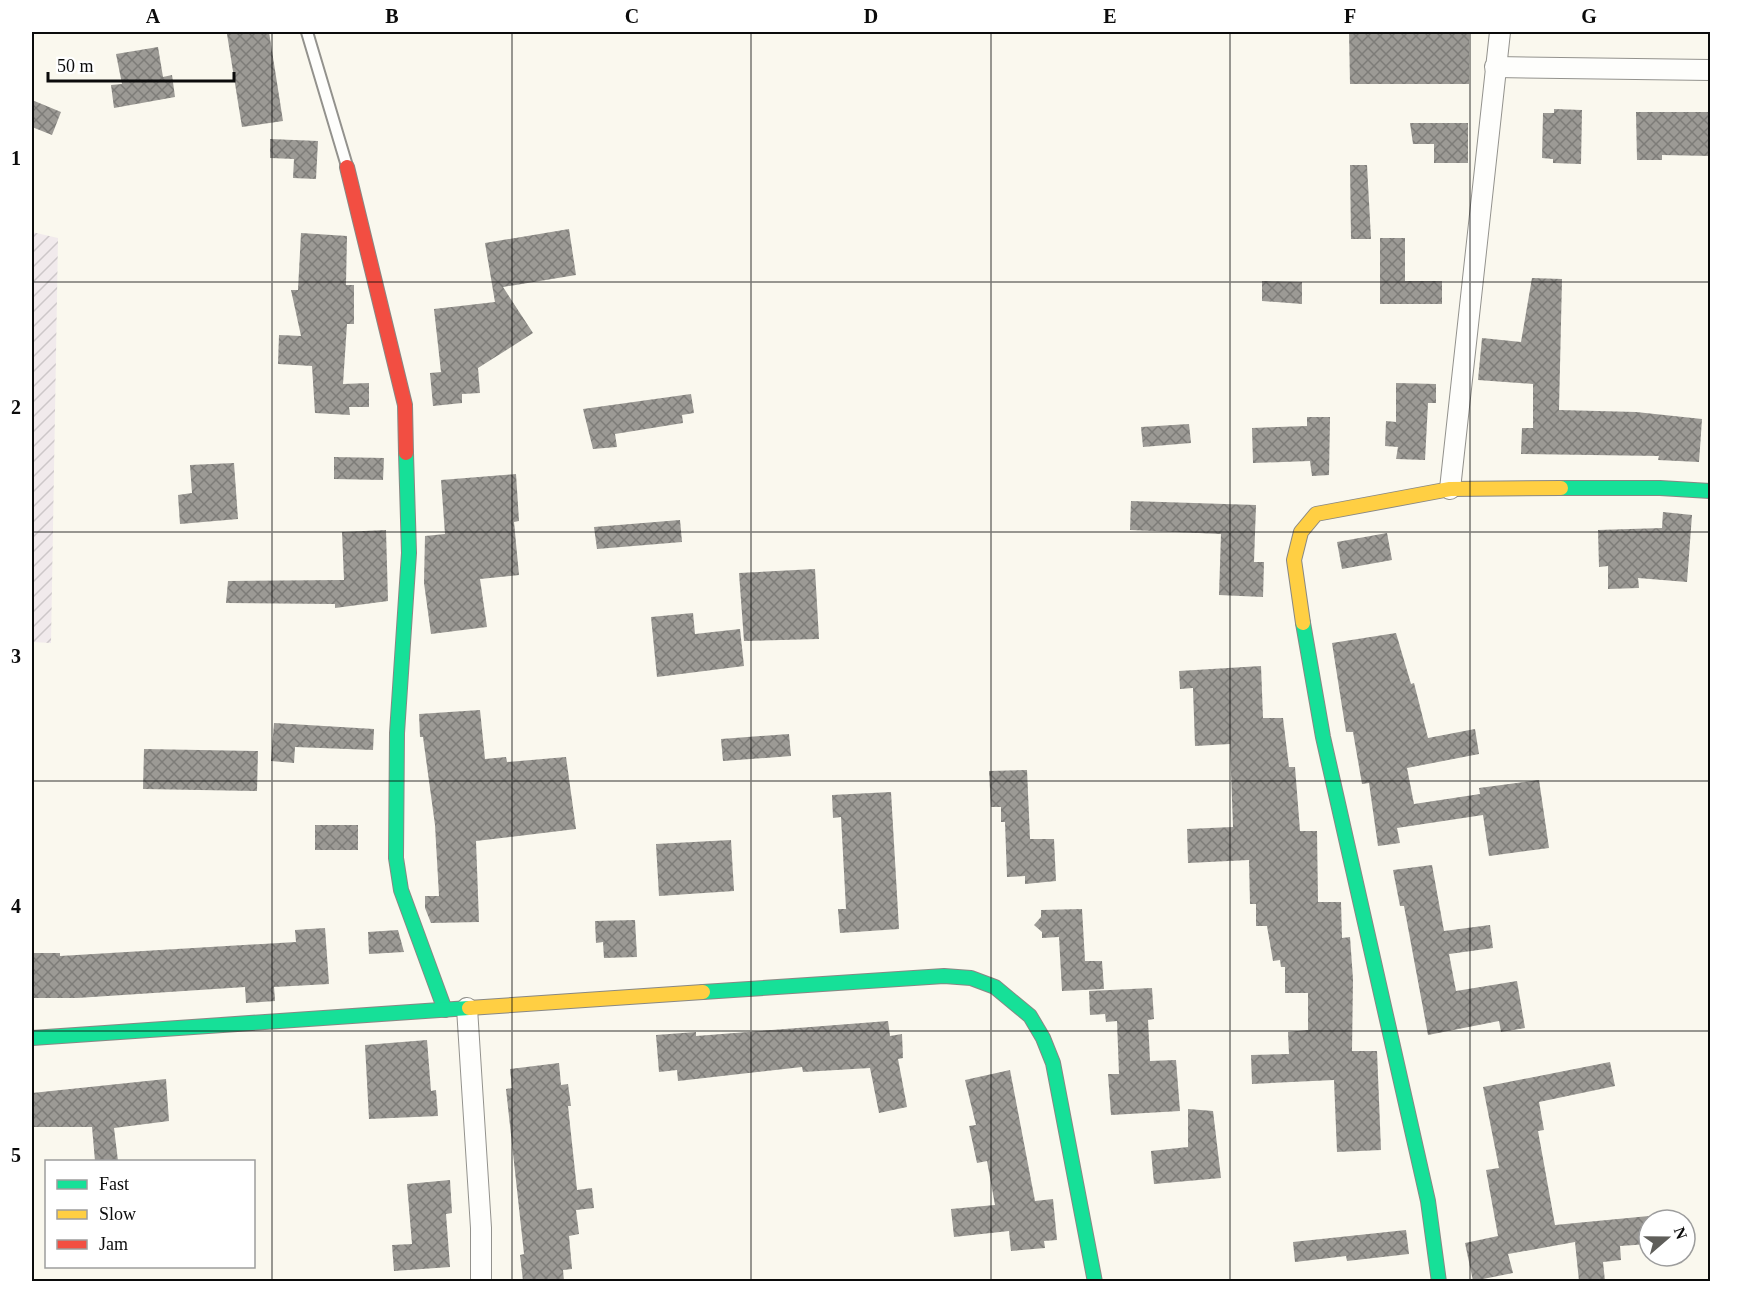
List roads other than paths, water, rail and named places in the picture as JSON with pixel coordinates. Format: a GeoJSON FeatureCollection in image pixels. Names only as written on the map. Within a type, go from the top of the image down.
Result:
{"type":"FeatureCollection","features":[{"type":"Feature","properties":{"kind":"street"},"geometry":{"type":"LineString","coordinates":[[1450,489],[1500,32]]}},
{"type":"Feature","properties":{"kind":"street"},"geometry":{"type":"LineString","coordinates":[[1496,67],[1710,70]]}},
{"type":"Feature","properties":{"kind":"street"},"geometry":{"type":"LineString","coordinates":[[347,167],[405,405],[409,553],[397,733],[394,826],[396,858],[400,890],[445,1010]]}},
{"type":"Feature","properties":{"kind":"street"},"geometry":{"type":"LineString","coordinates":[[1439,1281],[1428,1201],[1323,737],[1293,568],[1295,544],[1304,524],[1316,514],[1450,489],[1660,488],[1710,491]]}},
{"type":"Feature","properties":{"kind":"street"},"geometry":{"type":"LineString","coordinates":[[32,1038],[944,976],[971,978],[995,987],[1030,1016],[1053,1063],[1095,1281]]}},
{"type":"Feature","properties":{"kind":"street"},"geometry":{"type":"LineString","coordinates":[[467,1008],[482,1228],[481,1281]]}},
{"type":"Feature","properties":{"kind":"lane"},"geometry":{"type":"LineString","coordinates":[[307,32],[347,167]]}}]}
